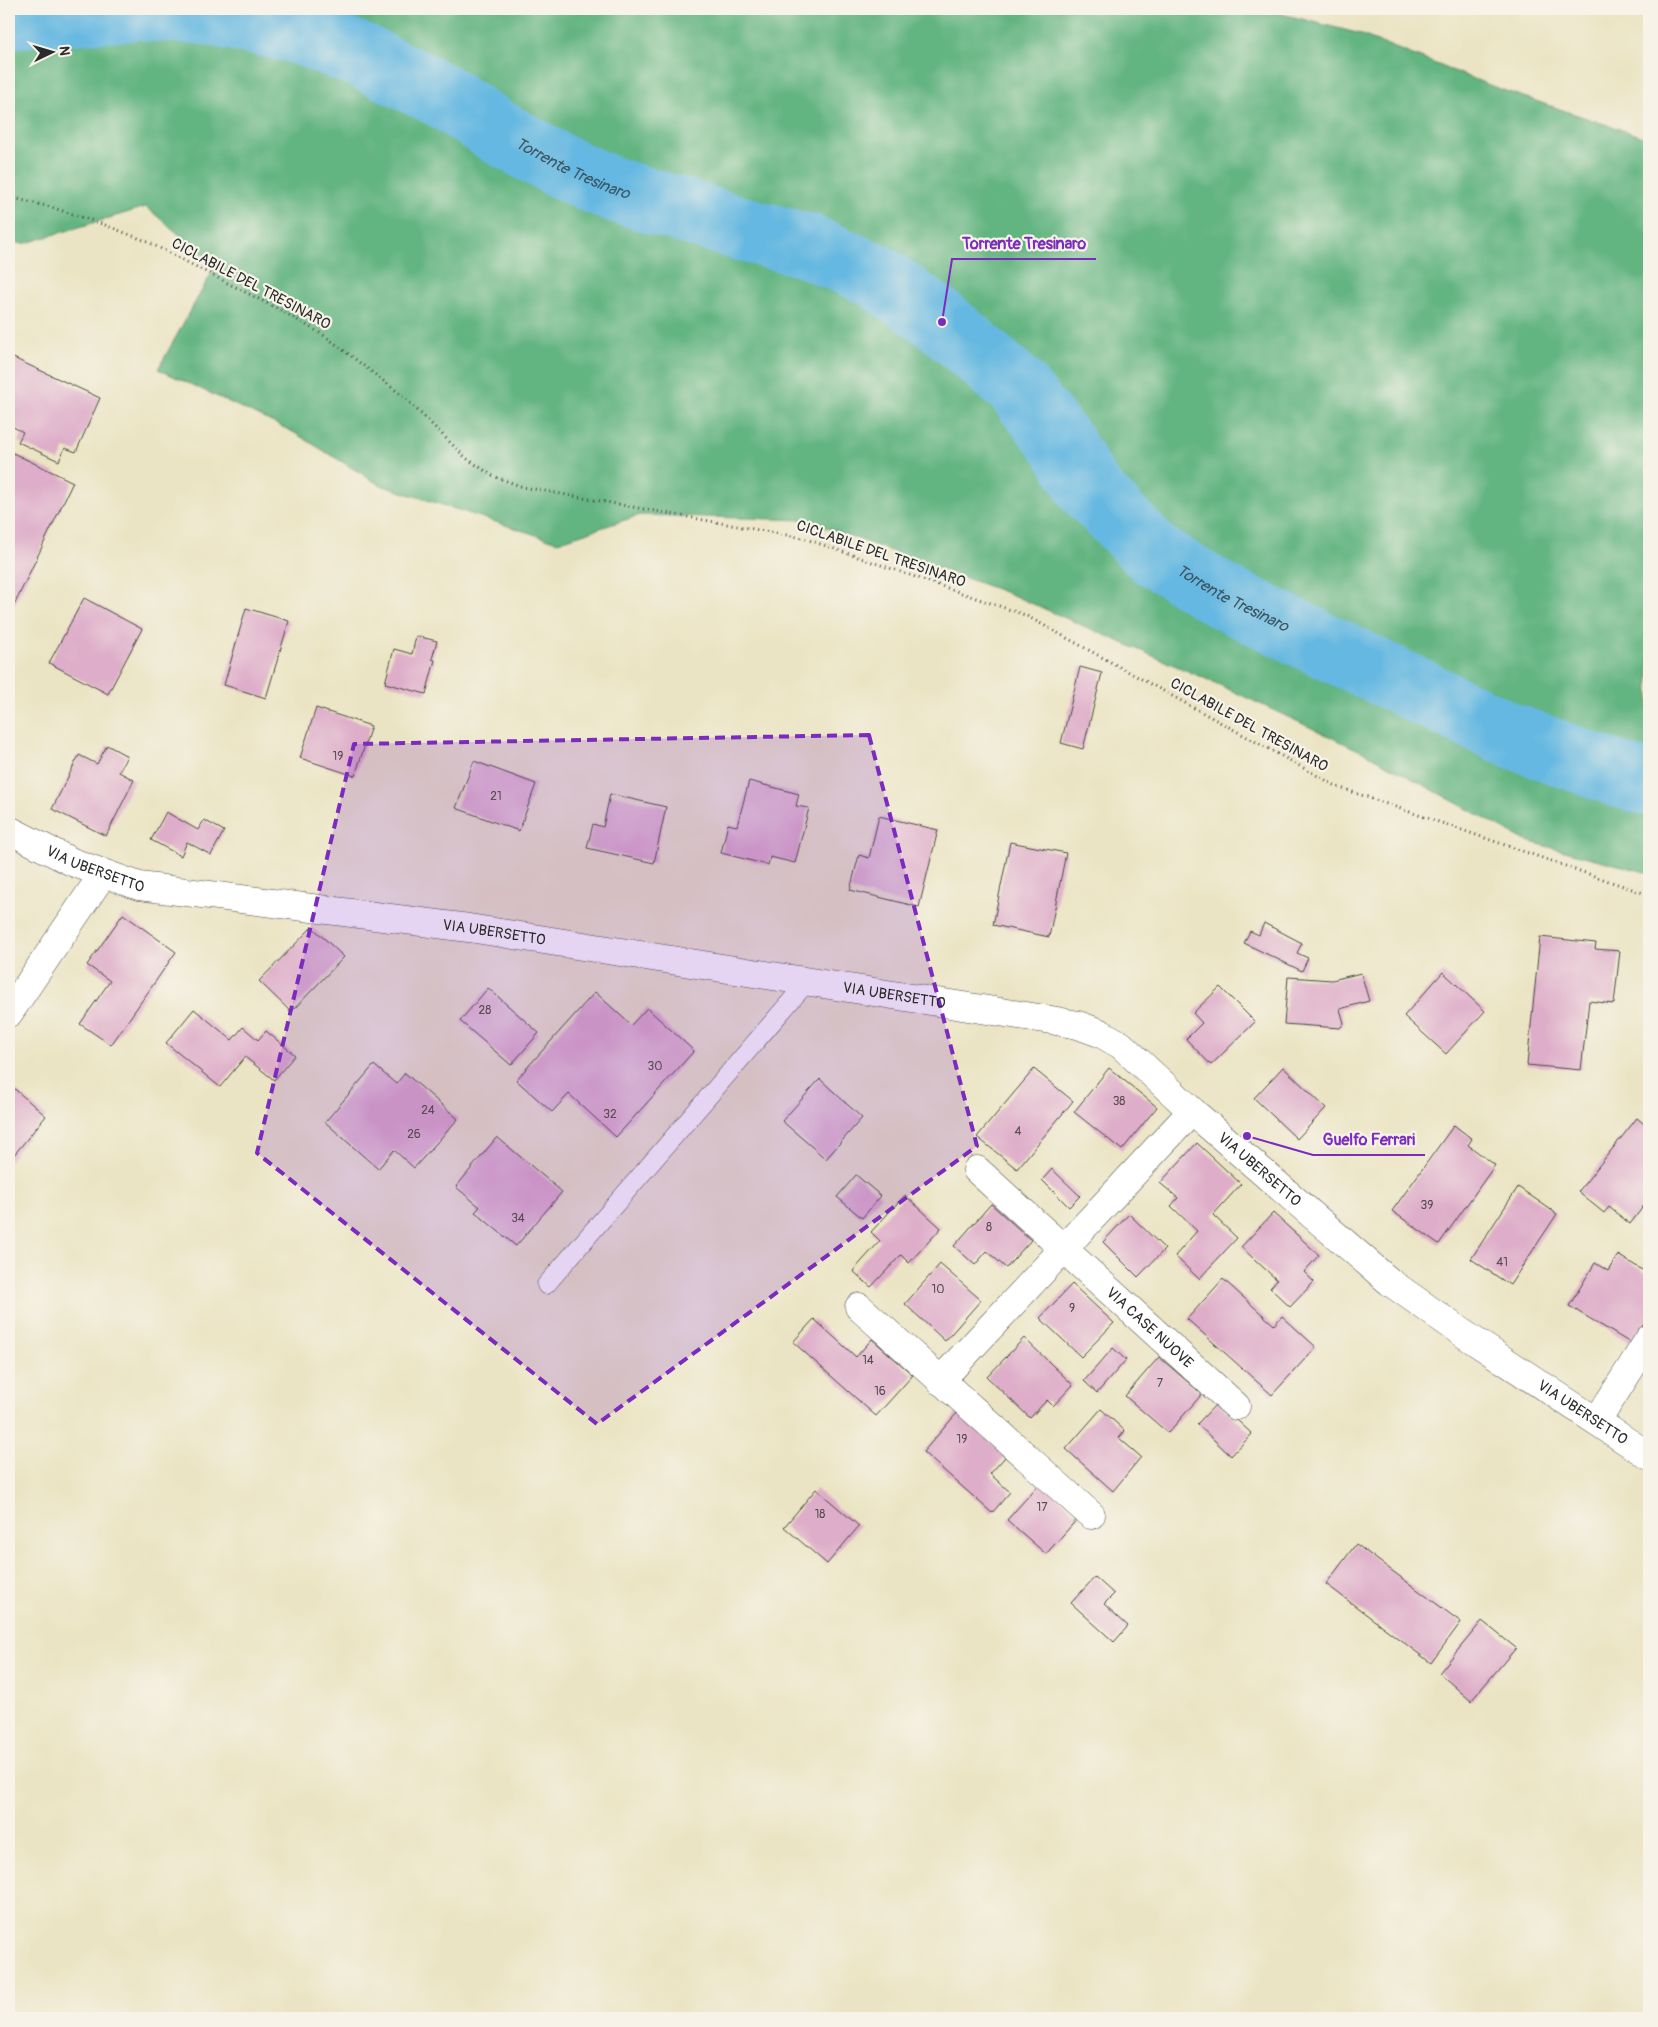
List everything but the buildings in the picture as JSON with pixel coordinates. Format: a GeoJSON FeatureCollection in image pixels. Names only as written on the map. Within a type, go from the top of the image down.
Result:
{"type":"FeatureCollection","features":[{"type":"Feature","properties":{"kind":"street","name":"VIA UBERSETTO"},"geometry":{"type":"LineString","coordinates":[[9,830],[72,862],[140,886],[468,928],[1078,1025],[1100,1033],[1120,1045],[1192,1111],[1390,1282],[1461,1332],[1649,1456]]}},
{"type":"Feature","properties":{"kind":"street"},"geometry":{"type":"LineString","coordinates":[[9,1013],[103,874]]}},
{"type":"Feature","properties":{"kind":"street"},"geometry":{"type":"LineString","coordinates":[[940,1381],[1192,1111]]}},
{"type":"Feature","properties":{"kind":"street","name":"VIA CASE NUOVE"},"geometry":{"type":"LineString","coordinates":[[977,1170],[1236,1406]]}},
{"type":"Feature","properties":{"kind":"street"},"geometry":{"type":"LineString","coordinates":[[859,1307],[1091,1515]]}},
{"type":"Feature","properties":{"kind":"street"},"geometry":{"type":"LineString","coordinates":[[1597,1422],[1649,1339]]}},
{"type":"Feature","properties":{"kind":"lane"},"geometry":{"type":"LineString","coordinates":[[546,1285],[808,981]]}},
{"type":"Feature","properties":{"kind":"path","name":"CICLABILE DEL TRESINARO"},"geometry":{"type":"LineString","coordinates":[[9,197],[51,207],[105,225],[146,242],[282,311],[325,336],[403,396],[466,458],[494,476],[523,487],[803,538],[1024,616],[1338,787],[1649,895]]}},
{"type":"Feature","properties":{"kind":"highlighted area"},"geometry":{"type":"Polygon","coordinates":[[[869,735],[977,1146],[597,1424],[257,1153],[354,744],[869,735]]]}},
{"type":"Feature","properties":{"kind":"green space"},"geometry":{"type":"Polygon","coordinates":[[[9,9],[1263,9],[1357,33],[1497,88],[1649,139],[1649,873],[1526,841],[1365,753],[1213,682],[1010,594],[805,520],[640,515],[558,542],[380,485],[293,432],[158,369],[216,265],[146,207],[23,244],[9,241],[9,9]]]}},
{"type":"Feature","properties":{"kind":"waterway","name":"Torrente Tresinaro"},"geometry":{"type":"LineString","coordinates":[[9,16],[127,9]]}},
{"type":"Feature","properties":{"kind":"waterway","name":"Torrente Tresinaro"},"geometry":{"type":"LineString","coordinates":[[150,9],[203,12],[296,31],[362,56],[443,96],[500,133],[566,169],[612,189],[739,228],[808,246],[875,275],[942,322],[1016,386],[1063,445],[1089,489],[1153,554],[1224,597],[1510,735],[1622,776],[1649,783]]}},
{"type":"Feature","properties":{"kind":"place","name":"Torrente Tresinaro"},"geometry":{"type":"Point","coordinates":[942,322]}},
{"type":"Feature","properties":{"kind":"place","name":"Guelfo Ferrari"},"geometry":{"type":"Point","coordinates":[1247,1136]}}]}
